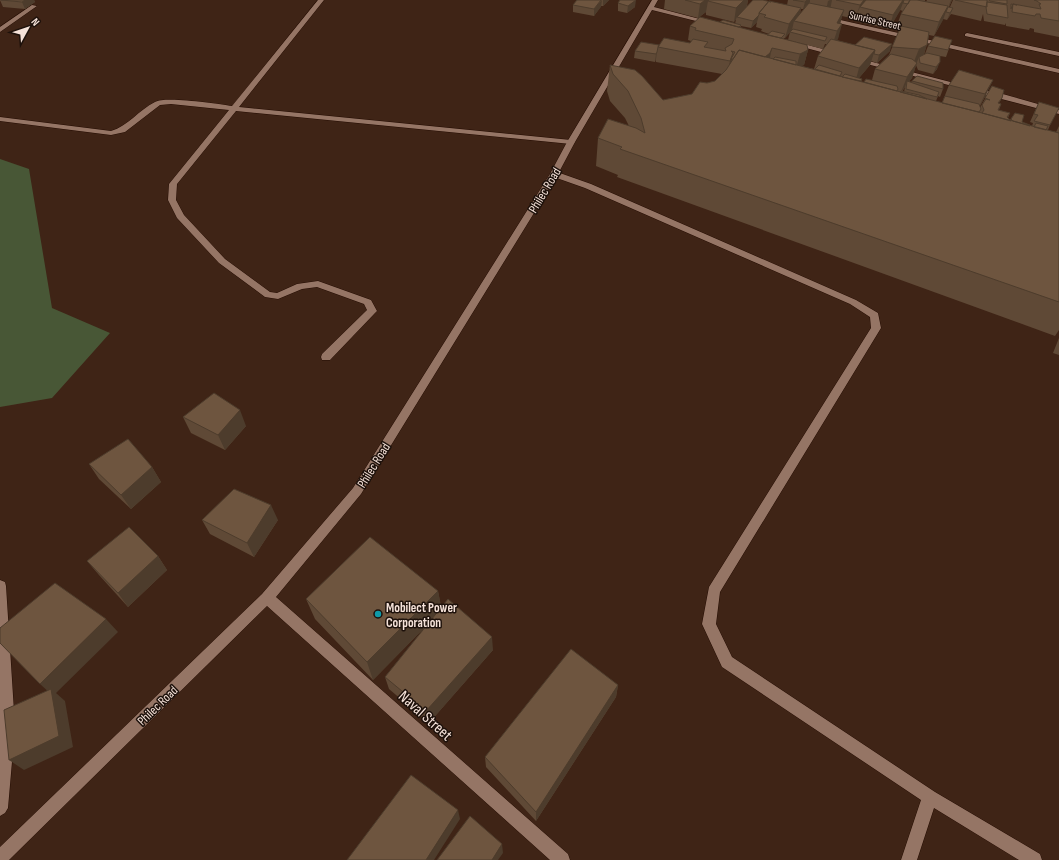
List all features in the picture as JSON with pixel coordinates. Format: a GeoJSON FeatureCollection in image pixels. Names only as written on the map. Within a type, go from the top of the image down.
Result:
{"type":"FeatureCollection","features":[{"type":"Feature","properties":{"kind":"street"},"geometry":{"type":"LineString","coordinates":[[321,0],[173,184],[172,200],[180,216],[222,261],[268,295],[278,296],[300,286],[318,284],[368,302],[372,311],[326,357]]}},
{"type":"Feature","properties":{"kind":"street"},"geometry":{"type":"LineString","coordinates":[[653,4],[721,25]]}},
{"type":"Feature","properties":{"kind":"street","name":"Philec Road"},"geometry":{"type":"LineString","coordinates":[[0,858],[267,598],[357,490],[554,174],[571,142],[608,85],[653,4]]}},
{"type":"Feature","properties":{"kind":"street"},"geometry":{"type":"LineString","coordinates":[[0,30],[34,6]]}},
{"type":"Feature","properties":{"kind":"street","name":"Sunrise Street"},"geometry":{"type":"LineString","coordinates":[[822,18],[1059,71]]}},
{"type":"Feature","properties":{"kind":"street"},"geometry":{"type":"LineString","coordinates":[[968,35],[1059,54]]}},
{"type":"Feature","properties":{"kind":"street"},"geometry":{"type":"LineString","coordinates":[[789,42],[842,56]]}},
{"type":"Feature","properties":{"kind":"street"},"geometry":{"type":"LineString","coordinates":[[849,58],[1059,112]]}},
{"type":"Feature","properties":{"kind":"street"},"geometry":{"type":"LineString","coordinates":[[0,119],[111,133],[122,130],[158,103],[171,102],[571,142]]}},
{"type":"Feature","properties":{"kind":"street"},"geometry":{"type":"LineString","coordinates":[[554,174],[588,186],[853,302],[875,315],[876,328],[714,591],[709,624],[727,662],[930,797],[1034,860]]}},
{"type":"Feature","properties":{"kind":"street"},"geometry":{"type":"LineString","coordinates":[[0,586],[8,726],[0,808]]}},
{"type":"Feature","properties":{"kind":"street","name":"Naval Street"},"geometry":{"type":"LineString","coordinates":[[267,598],[562,860]]}},
{"type":"Feature","properties":{"kind":"street"},"geometry":{"type":"LineString","coordinates":[[909,860],[930,797]]}},
{"type":"Feature","properties":{"kind":"green space"},"geometry":{"type":"Polygon","coordinates":[[[0,159],[29,169],[52,308],[110,333],[52,398],[0,407],[0,159]]]}},
{"type":"Feature","properties":{"kind":"building"},"geometry":{"type":"Polygon","coordinates":[[[1,0],[25,0],[22,2],[1,0]]]}},
{"type":"Feature","properties":{"kind":"building"},"geometry":{"type":"Polygon","coordinates":[[[577,0],[601,0],[594,9],[573,5],[577,0]]]}},
{"type":"Feature","properties":{"kind":"building"},"geometry":{"type":"Polygon","coordinates":[[[620,0],[636,0],[628,6],[618,3],[620,0]]]}},
{"type":"Feature","properties":{"kind":"building"},"geometry":{"type":"Polygon","coordinates":[[[685,0],[705,0],[700,4],[685,0]]]}},
{"type":"Feature","properties":{"kind":"building"},"geometry":{"type":"Polygon","coordinates":[[[744,0],[736,8],[708,1],[744,0]]]}},
{"type":"Feature","properties":{"kind":"building"},"geometry":{"type":"Polygon","coordinates":[[[753,0],[769,1],[753,21],[737,17],[753,0]]]}},
{"type":"Feature","properties":{"kind":"building"},"geometry":{"type":"Polygon","coordinates":[[[793,0],[807,0],[805,2],[793,0]]]}},
{"type":"Feature","properties":{"kind":"building"},"geometry":{"type":"Polygon","coordinates":[[[836,0],[864,0],[860,5],[836,0]]]}},
{"type":"Feature","properties":{"kind":"building"},"geometry":{"type":"Polygon","coordinates":[[[866,0],[903,0],[893,15],[860,7],[866,0]]]}},
{"type":"Feature","properties":{"kind":"building"},"geometry":{"type":"Polygon","coordinates":[[[904,0],[910,0],[908,4],[903,3],[904,0]]]}},
{"type":"Feature","properties":{"kind":"building"},"geometry":{"type":"Polygon","coordinates":[[[910,0],[948,6],[939,22],[901,14],[910,0]]]}},
{"type":"Feature","properties":{"kind":"building"},"geometry":{"type":"Polygon","coordinates":[[[955,0],[987,0],[987,7],[955,0]]]}},
{"type":"Feature","properties":{"kind":"building"},"geometry":{"type":"Polygon","coordinates":[[[989,0],[1007,0],[1007,4],[990,1],[989,0]]]}},
{"type":"Feature","properties":{"kind":"building"},"geometry":{"type":"Polygon","coordinates":[[[1034,0],[1059,0],[1059,21],[1041,18],[1040,14],[1036,14],[1035,16],[1012,12],[1013,4],[1041,9],[1039,4],[1041,4],[1034,0]]]}},
{"type":"Feature","properties":{"kind":"building"},"geometry":{"type":"Polygon","coordinates":[[[769,1],[801,8],[789,24],[764,17],[766,15],[759,13],[769,1]]]}},
{"type":"Feature","properties":{"kind":"building"},"geometry":{"type":"Polygon","coordinates":[[[987,2],[1007,5],[1008,18],[987,14],[987,2]]]}},
{"type":"Feature","properties":{"kind":"building"},"geometry":{"type":"Polygon","coordinates":[[[809,3],[844,10],[837,23],[842,24],[837,31],[794,21],[809,3]]]}},
{"type":"Feature","properties":{"kind":"building"},"geometry":{"type":"Polygon","coordinates":[[[948,7],[953,8],[950,13],[946,12],[948,7]]]}},
{"type":"Feature","properties":{"kind":"building"},"geometry":{"type":"Polygon","coordinates":[[[700,17],[807,45],[808,50],[800,54],[772,48],[770,53],[765,57],[739,50],[733,59],[731,59],[735,52],[731,51],[733,53],[730,61],[658,47],[664,38],[690,43],[693,39],[708,42],[704,47],[726,51],[725,48],[732,44],[734,39],[695,30],[696,28],[690,26],[700,17]]]}},
{"type":"Feature","properties":{"kind":"building"},"geometry":{"type":"Polygon","coordinates":[[[723,20],[741,25],[739,27],[720,22],[723,20]]]}},
{"type":"Feature","properties":{"kind":"building"},"geometry":{"type":"Polygon","coordinates":[[[901,26],[929,32],[927,45],[919,49],[892,47],[901,26]]]}},
{"type":"Feature","properties":{"kind":"building"},"geometry":{"type":"Polygon","coordinates":[[[793,29],[827,37],[825,41],[790,32],[793,29]]]}},
{"type":"Feature","properties":{"kind":"building"},"geometry":{"type":"Polygon","coordinates":[[[772,31],[785,34],[781,38],[767,35],[772,31]]]}},
{"type":"Feature","properties":{"kind":"building"},"geometry":{"type":"Polygon","coordinates":[[[935,36],[952,40],[948,50],[928,46],[935,36]]]}},
{"type":"Feature","properties":{"kind":"building"},"geometry":{"type":"Polygon","coordinates":[[[864,37],[892,44],[879,55],[874,54],[875,50],[855,45],[864,37]]]}},
{"type":"Feature","properties":{"kind":"building"},"geometry":{"type":"Polygon","coordinates":[[[831,39],[875,50],[859,68],[818,56],[831,39]]]}},
{"type":"Feature","properties":{"kind":"building"},"geometry":{"type":"Polygon","coordinates":[[[641,42],[659,45],[656,54],[635,51],[641,42]]]}},
{"type":"Feature","properties":{"kind":"building"},"geometry":{"type":"Polygon","coordinates":[[[739,50],[1059,133],[1059,302],[620,149],[622,147],[598,138],[608,119],[636,128],[645,133],[641,118],[628,91],[613,74],[610,65],[635,70],[663,100],[692,94],[700,82],[707,83],[715,81],[726,70],[739,50]]]}},
{"type":"Feature","properties":{"kind":"building"},"geometry":{"type":"Polygon","coordinates":[[[927,53],[940,56],[940,62],[936,67],[920,63],[919,57],[927,53]]]}},
{"type":"Feature","properties":{"kind":"building"},"geometry":{"type":"Polygon","coordinates":[[[891,54],[912,59],[917,63],[907,77],[875,69],[891,54]]]}},
{"type":"Feature","properties":{"kind":"building"},"geometry":{"type":"Polygon","coordinates":[[[775,57],[796,61],[796,65],[773,59],[775,57]]]}},
{"type":"Feature","properties":{"kind":"building"},"geometry":{"type":"Polygon","coordinates":[[[819,65],[842,72],[840,76],[815,69],[819,65]]]}},
{"type":"Feature","properties":{"kind":"building"},"geometry":{"type":"Polygon","coordinates":[[[959,70],[993,80],[985,94],[949,85],[959,70]]]}},
{"type":"Feature","properties":{"kind":"building"},"geometry":{"type":"Polygon","coordinates":[[[845,74],[862,79],[861,81],[842,77],[845,74]]]}},
{"type":"Feature","properties":{"kind":"building"},"geometry":{"type":"Polygon","coordinates":[[[917,76],[943,83],[943,89],[912,81],[917,76]]]}},
{"type":"Feature","properties":{"kind":"building"},"geometry":{"type":"Polygon","coordinates":[[[866,79],[897,86],[898,89],[897,91],[864,82],[866,79]]]}},
{"type":"Feature","properties":{"kind":"building"},"geometry":{"type":"Polygon","coordinates":[[[907,81],[939,92],[937,97],[906,89],[907,81]]]}},
{"type":"Feature","properties":{"kind":"building"},"geometry":{"type":"Polygon","coordinates":[[[992,86],[1004,90],[1002,98],[998,103],[1001,104],[998,110],[1010,113],[1007,117],[1011,121],[982,113],[984,110],[982,105],[986,99],[990,100],[985,98],[992,86]]]}},
{"type":"Feature","properties":{"kind":"building"},"geometry":{"type":"Polygon","coordinates":[[[900,92],[919,95],[927,99],[900,92]]]}},
{"type":"Feature","properties":{"kind":"building"},"geometry":{"type":"Polygon","coordinates":[[[945,96],[979,104],[981,109],[979,112],[942,103],[945,96]]]}},
{"type":"Feature","properties":{"kind":"building"},"geometry":{"type":"Polygon","coordinates":[[[1039,102],[1059,108],[1050,125],[1034,121],[1038,115],[1034,114],[1039,102]]]}},
{"type":"Feature","properties":{"kind":"building"},"geometry":{"type":"Polygon","coordinates":[[[1015,113],[1024,115],[1022,122],[1030,126],[1013,121],[1011,119],[1015,113]]]}},
{"type":"Feature","properties":{"kind":"building"},"geometry":{"type":"Polygon","coordinates":[[[1036,123],[1048,126],[1046,130],[1034,127],[1036,123]]]}},
{"type":"Feature","properties":{"kind":"building"},"geometry":{"type":"Polygon","coordinates":[[[214,393],[240,410],[218,435],[183,417],[214,393]]]}},
{"type":"Feature","properties":{"kind":"building"},"geometry":{"type":"Polygon","coordinates":[[[128,439],[152,467],[121,495],[89,464],[128,439]]]}},
{"type":"Feature","properties":{"kind":"building"},"geometry":{"type":"Polygon","coordinates":[[[234,489],[271,505],[247,543],[202,520],[234,489]]]}},
{"type":"Feature","properties":{"kind":"building"},"geometry":{"type":"Polygon","coordinates":[[[129,527],[158,556],[118,593],[87,561],[129,527]]]}},
{"type":"Feature","properties":{"kind":"building","name":"Mobilect Power Corporation"},"geometry":{"type":"Polygon","coordinates":[[[370,537],[438,591],[367,662],[306,599],[370,537]]]}},
{"type":"Feature","properties":{"kind":"building"},"geometry":{"type":"Polygon","coordinates":[[[55,583],[106,619],[40,684],[0,643],[0,628],[55,583]]]}},
{"type":"Feature","properties":{"kind":"building"},"geometry":{"type":"Polygon","coordinates":[[[448,599],[492,637],[426,711],[385,677],[448,599]]]}},
{"type":"Feature","properties":{"kind":"building"},"geometry":{"type":"Polygon","coordinates":[[[571,649],[618,685],[536,812],[485,757],[571,649]]]}},
{"type":"Feature","properties":{"kind":"building"},"geometry":{"type":"Polygon","coordinates":[[[51,689],[59,736],[9,760],[4,710],[51,689]]]}},
{"type":"Feature","properties":{"kind":"building"},"geometry":{"type":"Polygon","coordinates":[[[411,775],[458,810],[426,860],[347,860],[411,775]]]}},
{"type":"Feature","properties":{"kind":"building"},"geometry":{"type":"Polygon","coordinates":[[[470,816],[502,844],[492,860],[437,860],[470,816]]]}},
{"type":"Feature","properties":{"kind":"place","name":"Mobilect Power Corporation"},"geometry":{"type":"Point","coordinates":[378,614]}}]}
